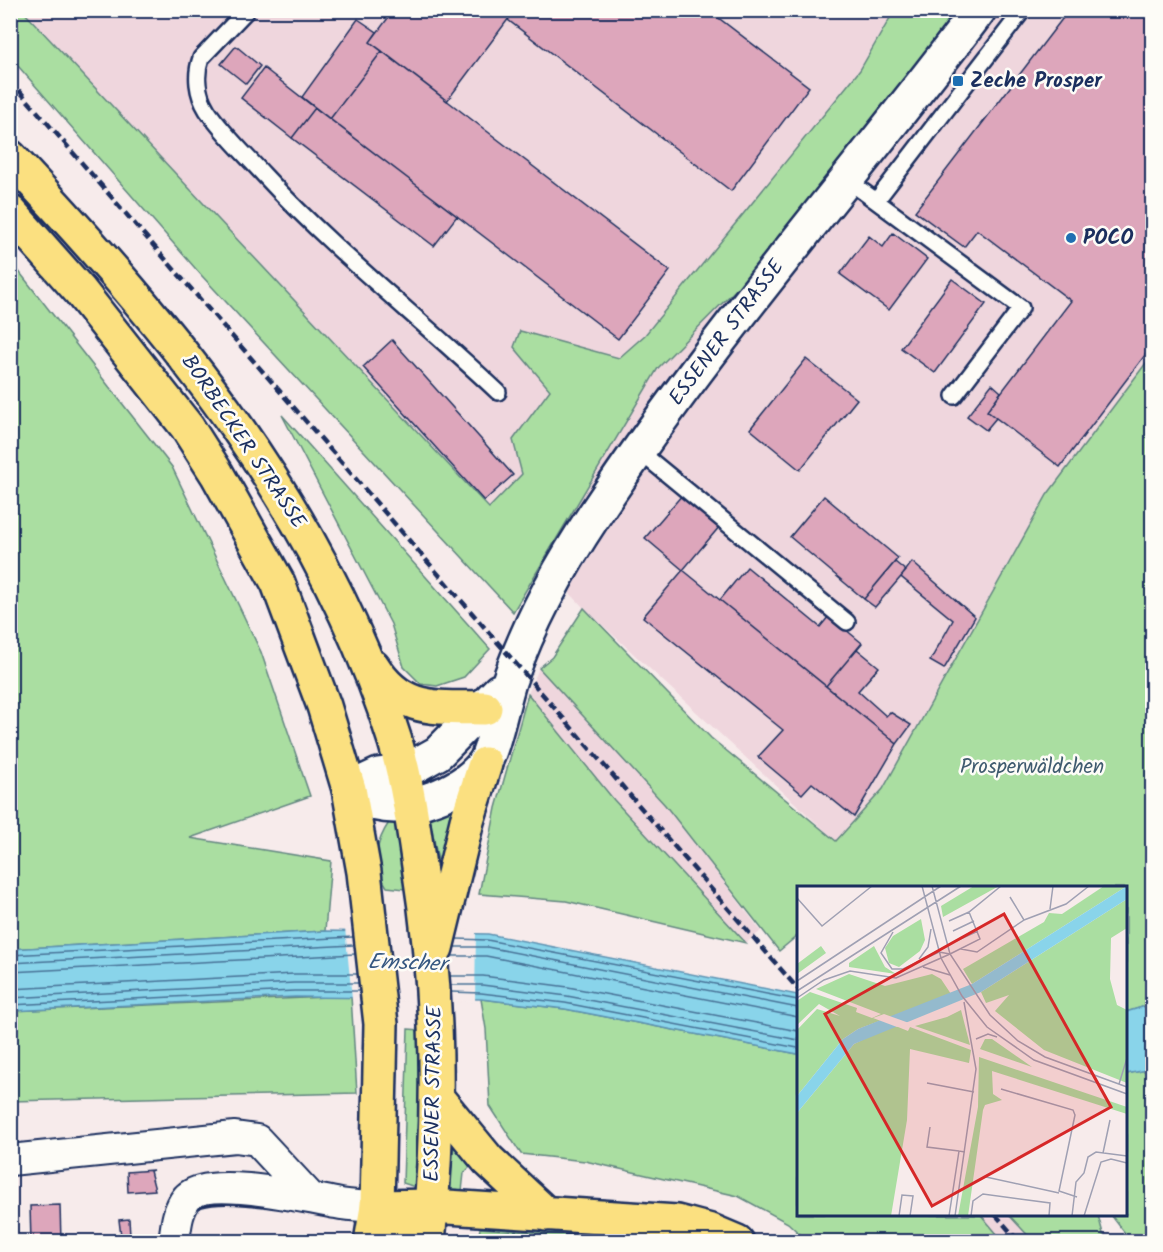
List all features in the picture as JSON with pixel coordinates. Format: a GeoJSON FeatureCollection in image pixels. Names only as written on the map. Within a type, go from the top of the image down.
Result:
{"type":"FeatureCollection","features":[{"type":"Feature","properties":{"kind":"main road","name":"ESSENER STRASSE"},"geometry":{"type":"LineString","coordinates":[[485,764],[510,679],[566,559],[639,451],[747,304],[979,10]]}},
{"type":"Feature","properties":{"kind":"main road","name":"BORBECKER STRASSE"},"geometry":{"type":"LineString","coordinates":[[10,157],[131,288],[189,360],[252,448],[309,541],[362,648],[404,772]]}},
{"type":"Feature","properties":{"kind":"main road","name":"BORBECKER STRASSE"},"geometry":{"type":"LineString","coordinates":[[10,212],[80,291],[147,375],[187,427],[223,484],[278,584],[324,706],[349,789]]}},
{"type":"Feature","properties":{"kind":"main road"},"geometry":{"type":"LineString","coordinates":[[362,648],[394,693],[409,700],[438,707],[485,708]]}},
{"type":"Feature","properties":{"kind":"main road","name":"ESSENER STRASSE"},"geometry":{"type":"LineString","coordinates":[[349,789],[379,775],[404,772],[438,753],[485,708],[510,679]]}},
{"type":"Feature","properties":{"kind":"main road"},"geometry":{"type":"LineString","coordinates":[[349,789],[377,804],[409,804],[446,793],[485,764]]}},
{"type":"Feature","properties":{"kind":"main road"},"geometry":{"type":"LineString","coordinates":[[437,892],[468,821],[485,764]]}},
{"type":"Feature","properties":{"kind":"main road"},"geometry":{"type":"LineString","coordinates":[[404,772],[409,804],[437,892]]}},
{"type":"Feature","properties":{"kind":"main road"},"geometry":{"type":"LineString","coordinates":[[349,789],[367,890],[381,1024],[377,1207],[371,1242]]}},
{"type":"Feature","properties":{"kind":"main road","name":"ESSENER STRASSE"},"geometry":{"type":"LineString","coordinates":[[428,1242],[437,1098],[437,1026],[432,961],[437,892]]}},
{"type":"Feature","properties":{"kind":"main road"},"geometry":{"type":"LineString","coordinates":[[437,1098],[488,1160],[546,1214]]}},
{"type":"Feature","properties":{"kind":"main road"},"geometry":{"type":"LineString","coordinates":[[377,1207],[432,1206],[677,1222],[711,1231],[737,1242]]}},
{"type":"Feature","properties":{"kind":"main road"},"geometry":{"type":"LineString","coordinates":[[377,1207],[423,1242]]}},
{"type":"Feature","properties":{"kind":"street"},"geometry":{"type":"LineString","coordinates":[[10,1160],[235,1137],[257,1140],[310,1197]]}},
{"type":"Feature","properties":{"kind":"street"},"geometry":{"type":"LineString","coordinates":[[174,1242],[179,1212],[188,1196],[205,1190],[257,1189],[336,1203],[377,1207]]}},
{"type":"Feature","properties":{"kind":"lane"},"geometry":{"type":"LineString","coordinates":[[247,10],[201,58],[197,67],[198,88],[206,108],[262,173],[326,238],[498,392]]}},
{"type":"Feature","properties":{"kind":"lane"},"geometry":{"type":"LineString","coordinates":[[876,201],[1023,10]]}},
{"type":"Feature","properties":{"kind":"lane"},"geometry":{"type":"LineString","coordinates":[[846,179],[1021,308],[954,396]]}},
{"type":"Feature","properties":{"kind":"lane"},"geometry":{"type":"LineString","coordinates":[[639,451],[847,622]]}},
{"type":"Feature","properties":{"kind":"shaded area"},"geometry":{"type":"Polygon","coordinates":[[[23,11],[1152,11],[1152,355],[1047,495],[883,789],[836,841],[584,608],[23,11]]]}},
{"type":"Feature","properties":{"kind":"shaded area"},"geometry":{"type":"Polygon","coordinates":[[[539,668],[665,805],[761,931],[746,943],[614,800],[528,694],[539,668]]]}},
{"type":"Feature","properties":{"kind":"shaded area"},"geometry":{"type":"Polygon","coordinates":[[[982,1216],[1010,1216],[1033,1241],[1003,1241],[982,1216]]]}},
{"type":"Feature","properties":{"kind":"green space"},"geometry":{"type":"Polygon","coordinates":[[[10,11],[23,11],[489,508],[522,474],[513,440],[550,390],[514,347],[520,331],[619,358],[645,335],[860,70],[894,11],[957,11],[770,255],[658,368],[513,612],[202,276],[11,58],[10,11]]]}},
{"type":"Feature","properties":{"kind":"green space"},"geometry":{"type":"Polygon","coordinates":[[[10,260],[172,467],[261,652],[310,796],[190,838],[331,861],[325,931],[11,949],[10,260]]]}},
{"type":"Feature","properties":{"kind":"green space","name":"Prosperwäldchen"},"geometry":{"type":"Polygon","coordinates":[[[1152,355],[1152,1004],[1127,1012],[1127,886],[797,886],[797,936],[779,951],[665,805],[539,668],[552,657],[584,608],[711,738],[836,841],[883,789],[1047,495],[1152,355]]]}},
{"type":"Feature","properties":{"kind":"green space"},"geometry":{"type":"Polygon","coordinates":[[[282,415],[490,649],[464,677],[437,686],[421,684],[404,667],[391,624],[282,415]]]}},
{"type":"Feature","properties":{"kind":"green space"},"geometry":{"type":"Polygon","coordinates":[[[528,694],[614,800],[746,943],[566,901],[479,894],[496,808],[528,694]]]}},
{"type":"Feature","properties":{"kind":"green space"},"geometry":{"type":"Polygon","coordinates":[[[451,802],[454,809],[442,883],[429,813],[451,802]]]}},
{"type":"Feature","properties":{"kind":"green space"},"geometry":{"type":"Polygon","coordinates":[[[394,820],[405,889],[387,887],[377,861],[381,837],[390,821],[394,820]]]}},
{"type":"Feature","properties":{"kind":"green space"},"geometry":{"type":"Polygon","coordinates":[[[351,996],[357,1093],[11,1101],[11,1011],[351,996]]]}},
{"type":"Feature","properties":{"kind":"green space"},"geometry":{"type":"Polygon","coordinates":[[[481,999],[565,1009],[797,1054],[797,1216],[982,1216],[1003,1241],[807,1241],[788,1223],[738,1196],[585,1161],[521,1154],[490,1106],[486,1029],[481,999]]]}},
{"type":"Feature","properties":{"kind":"green space"},"geometry":{"type":"Polygon","coordinates":[[[408,1029],[421,1030],[415,1187],[403,1183],[408,1029]]]}},
{"type":"Feature","properties":{"kind":"green space"},"geometry":{"type":"Polygon","coordinates":[[[1152,1069],[1152,1241],[1131,1241],[1112,1216],[1127,1216],[1127,1074],[1152,1069]]]}},
{"type":"Feature","properties":{"kind":"green space"},"geometry":{"type":"Polygon","coordinates":[[[454,1143],[470,1167],[464,1173],[461,1200],[449,1198],[454,1143]]]}},
{"type":"Feature","properties":{"kind":"green space"},"geometry":{"type":"Polygon","coordinates":[[[1010,1216],[1098,1216],[1105,1241],[1033,1241],[1010,1216]]]}},
{"type":"Feature","properties":{"kind":"green space"},"geometry":{"type":"Polygon","coordinates":[[[480,1228],[625,1239],[646,1241],[478,1241],[480,1228]]]}},
{"type":"Feature","properties":{"kind":"water","name":"Emscher"},"geometry":{"type":"Polygon","coordinates":[[[325,931],[488,934],[797,995],[797,1054],[565,1009],[481,999],[295,997],[11,1011],[11,949],[325,931]]]}},
{"type":"Feature","properties":{"kind":"water"},"geometry":{"type":"Polygon","coordinates":[[[1152,1004],[1152,1069],[1127,1074],[1127,1012],[1152,1004]]]}},
{"type":"Feature","properties":{"kind":"pier"},"geometry":{"type":"Polygon","coordinates":[[[345,928],[476,931],[475,1002],[352,999],[345,928]]]}},
{"type":"Feature","properties":{"kind":"building"},"geometry":{"type":"Polygon","coordinates":[[[394,10],[515,10],[447,101],[370,42],[394,10]]]}},
{"type":"Feature","properties":{"kind":"building"},"geometry":{"type":"Polygon","coordinates":[[[515,10],[708,10],[809,87],[731,191],[508,20],[515,10]]]}},
{"type":"Feature","properties":{"kind":"building","name":"POCO"},"geometry":{"type":"Polygon","coordinates":[[[1069,10],[1152,10],[1152,346],[1060,467],[987,411],[1071,301],[977,230],[964,247],[915,211],[1069,10]]]}},
{"type":"Feature","properties":{"kind":"building"},"geometry":{"type":"Polygon","coordinates":[[[358,19],[377,32],[370,42],[382,51],[330,119],[302,97],[358,19]]]}},
{"type":"Feature","properties":{"kind":"building"},"geometry":{"type":"Polygon","coordinates":[[[236,46],[260,66],[246,84],[221,64],[236,46]]]}},
{"type":"Feature","properties":{"kind":"building"},"geometry":{"type":"Polygon","coordinates":[[[382,51],[670,271],[618,339],[330,119],[382,51]]]}},
{"type":"Feature","properties":{"kind":"building"},"geometry":{"type":"Polygon","coordinates":[[[264,68],[315,108],[292,138],[241,98],[264,68]]]}},
{"type":"Feature","properties":{"kind":"building"},"geometry":{"type":"Polygon","coordinates":[[[315,108],[457,216],[434,246],[292,138],[315,108]]]}},
{"type":"Feature","properties":{"kind":"building"},"geometry":{"type":"Polygon","coordinates":[[[893,233],[927,259],[889,310],[840,274],[869,236],[883,247],[893,233]]]}},
{"type":"Feature","properties":{"kind":"building"},"geometry":{"type":"Polygon","coordinates":[[[952,279],[986,304],[935,373],[901,348],[952,279]]]}},
{"type":"Feature","properties":{"kind":"building"},"geometry":{"type":"Polygon","coordinates":[[[392,340],[513,475],[484,501],[363,367],[392,340]]]}},
{"type":"Feature","properties":{"kind":"building"},"geometry":{"type":"Polygon","coordinates":[[[806,359],[857,399],[800,470],[750,429],[806,359]]]}},
{"type":"Feature","properties":{"kind":"building"},"geometry":{"type":"Polygon","coordinates":[[[992,384],[1001,392],[987,411],[996,418],[986,430],[967,416],[992,384]]]}},
{"type":"Feature","properties":{"kind":"building"},"geometry":{"type":"Polygon","coordinates":[[[683,494],[720,526],[683,570],[645,538],[683,494]]]}},
{"type":"Feature","properties":{"kind":"building"},"geometry":{"type":"Polygon","coordinates":[[[824,496],[898,558],[864,599],[790,537],[824,496]]]}},
{"type":"Feature","properties":{"kind":"building"},"geometry":{"type":"Polygon","coordinates":[[[895,562],[906,571],[875,607],[864,599],[895,562]]]}},
{"type":"Feature","properties":{"kind":"building"},"geometry":{"type":"Polygon","coordinates":[[[912,562],[975,617],[944,669],[930,661],[953,620],[901,577],[912,562]]]}},
{"type":"Feature","properties":{"kind":"building"},"geometry":{"type":"Polygon","coordinates":[[[747,567],[820,627],[829,616],[862,643],[826,686],[720,600],[747,567]]]}},
{"type":"Feature","properties":{"kind":"building"},"geometry":{"type":"Polygon","coordinates":[[[683,570],[897,744],[854,817],[812,783],[802,794],[758,757],[783,730],[643,617],[683,570]]]}},
{"type":"Feature","properties":{"kind":"building"},"geometry":{"type":"Polygon","coordinates":[[[857,649],[879,667],[858,691],[886,716],[890,712],[911,725],[897,744],[826,686],[857,649]]]}},
{"type":"Feature","properties":{"kind":"building"},"geometry":{"type":"Polygon","coordinates":[[[153,1170],[150,1171],[155,1190],[128,1192],[127,1172],[153,1170]]]}},
{"type":"Feature","properties":{"kind":"building"},"geometry":{"type":"Polygon","coordinates":[[[60,1205],[61,1242],[31,1242],[30,1206],[60,1205]]]}},
{"type":"Feature","properties":{"kind":"building"},"geometry":{"type":"Polygon","coordinates":[[[129,1219],[130,1236],[121,1236],[119,1220],[129,1219]]]}},
{"type":"Feature","properties":{"kind":"railway"},"geometry":{"type":"LineString","coordinates":[[10,80],[797,988]]}},
{"type":"Feature","properties":{"kind":"railway"},"geometry":{"type":"LineString","coordinates":[[997,1216],[1019,1242]]}},
{"type":"Feature","properties":{"kind":"place","name":"Zeche Prosper"},"geometry":{"type":"Point","coordinates":[958,81]}},
{"type":"Feature","properties":{"kind":"place","name":"POCO"},"geometry":{"type":"Point","coordinates":[1071,238]}}]}
